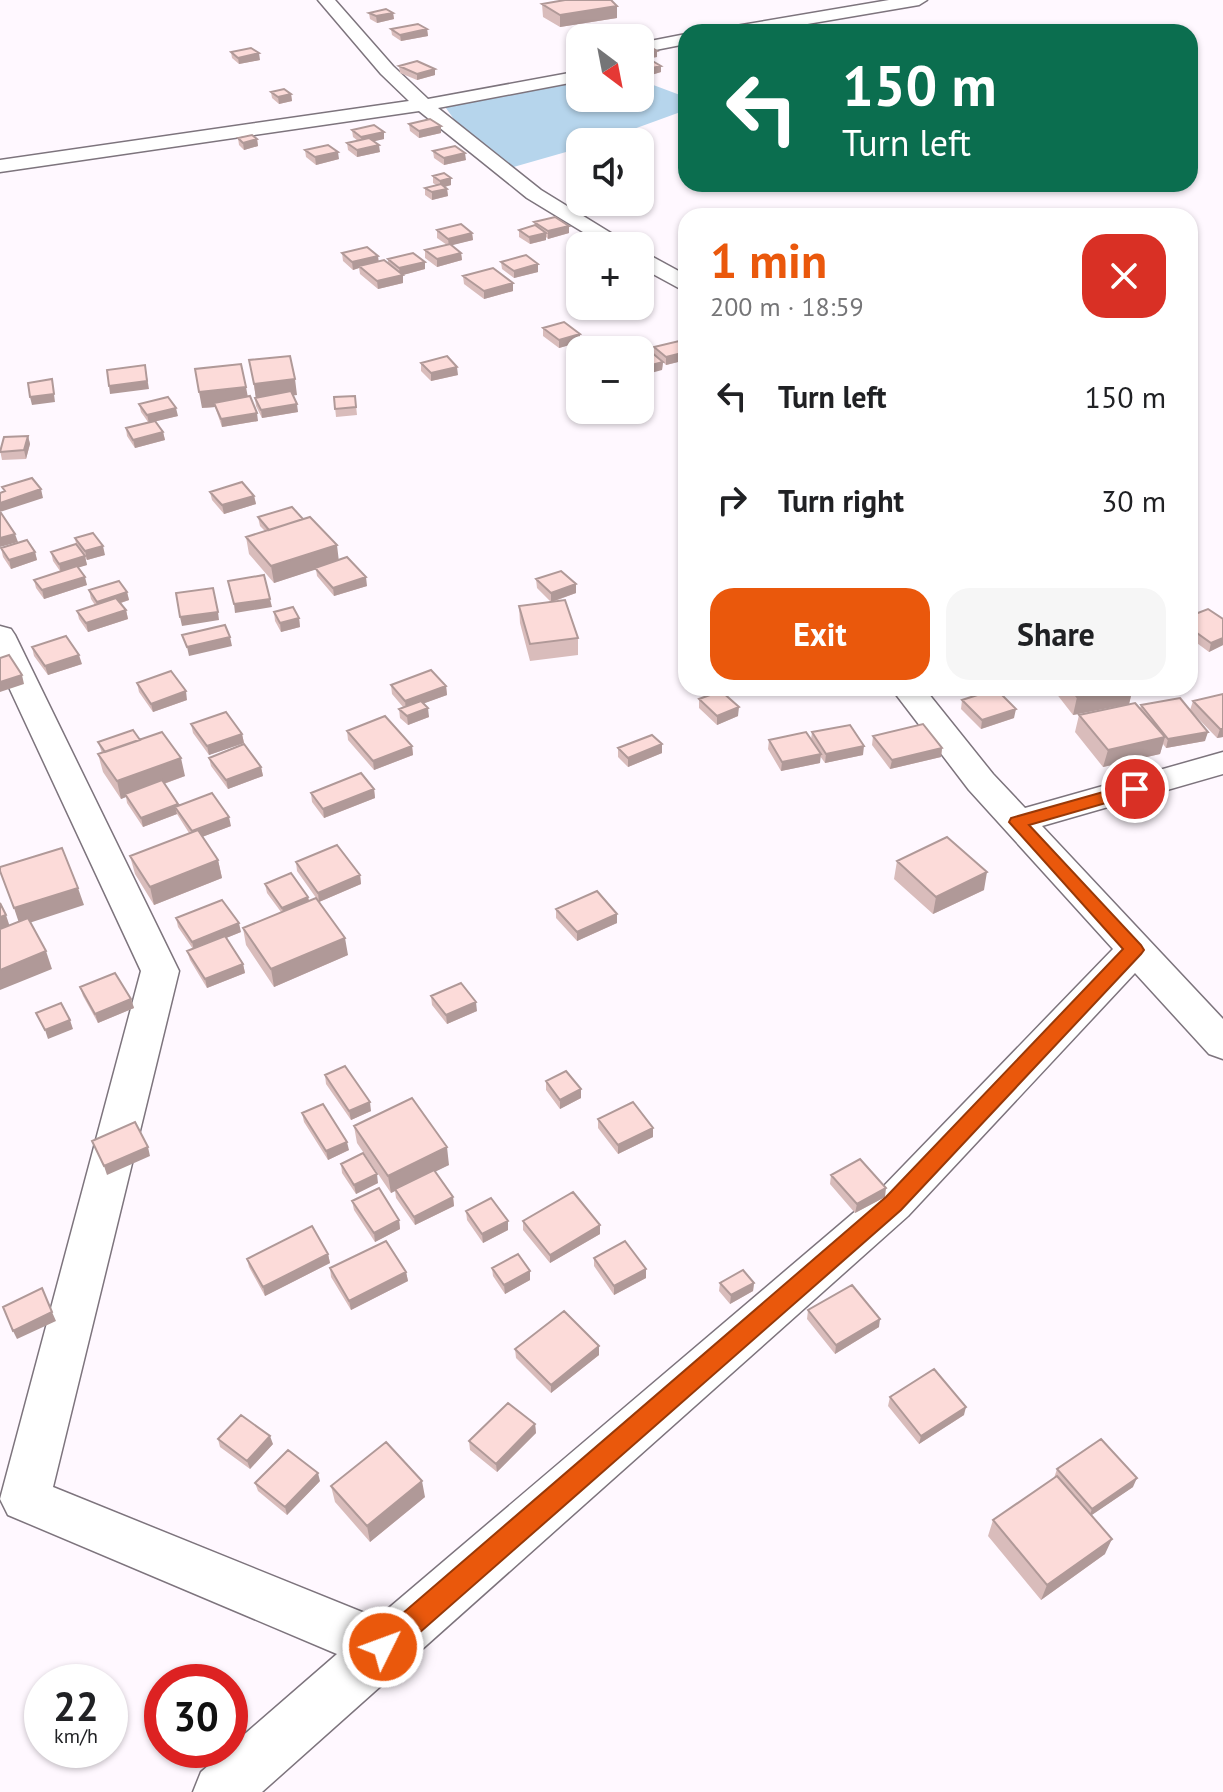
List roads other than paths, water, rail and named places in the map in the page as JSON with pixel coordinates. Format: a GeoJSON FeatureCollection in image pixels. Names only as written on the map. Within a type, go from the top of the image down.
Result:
{"type":"FeatureCollection","features":[{"type":"Feature","properties":{"kind":"street"},"geometry":{"type":"LineString","coordinates":[[326,0],[340,12],[387,70],[424,105],[534,194],[598,232]]}},
{"type":"Feature","properties":{"kind":"street"},"geometry":{"type":"LineString","coordinates":[[777,24],[919,0]]}},
{"type":"Feature","properties":{"kind":"street"},"geometry":{"type":"LineString","coordinates":[[654,45],[678,41]]}},
{"type":"Feature","properties":{"kind":"street"},"geometry":{"type":"LineString","coordinates":[[0,166],[424,105],[566,79]]}},
{"type":"Feature","properties":{"kind":"street"},"geometry":{"type":"LineString","coordinates":[[654,266],[678,280]]}},
{"type":"Feature","properties":{"kind":"street"},"geometry":{"type":"LineString","coordinates":[[0,635],[160,971],[25,1499],[383,1647]]}},
{"type":"Feature","properties":{"kind":"street"},"geometry":{"type":"LineString","coordinates":[[913,696],[981,782],[1223,1044]]}},
{"type":"Feature","properties":{"kind":"street"},"geometry":{"type":"LineString","coordinates":[[1017,822],[1223,763]]}},
{"type":"Feature","properties":{"kind":"street"},"geometry":{"type":"LineString","coordinates":[[221,1792],[383,1647],[893,1204],[1134,950]]}},
{"type":"Feature","properties":{"kind":"water"},"geometry":{"type":"Polygon","coordinates":[[[566,82],[566,112],[654,112],[654,85],[678,94],[678,113],[636,128],[566,128],[566,152],[510,168],[456,122],[443,104],[566,82]]]}}]}
